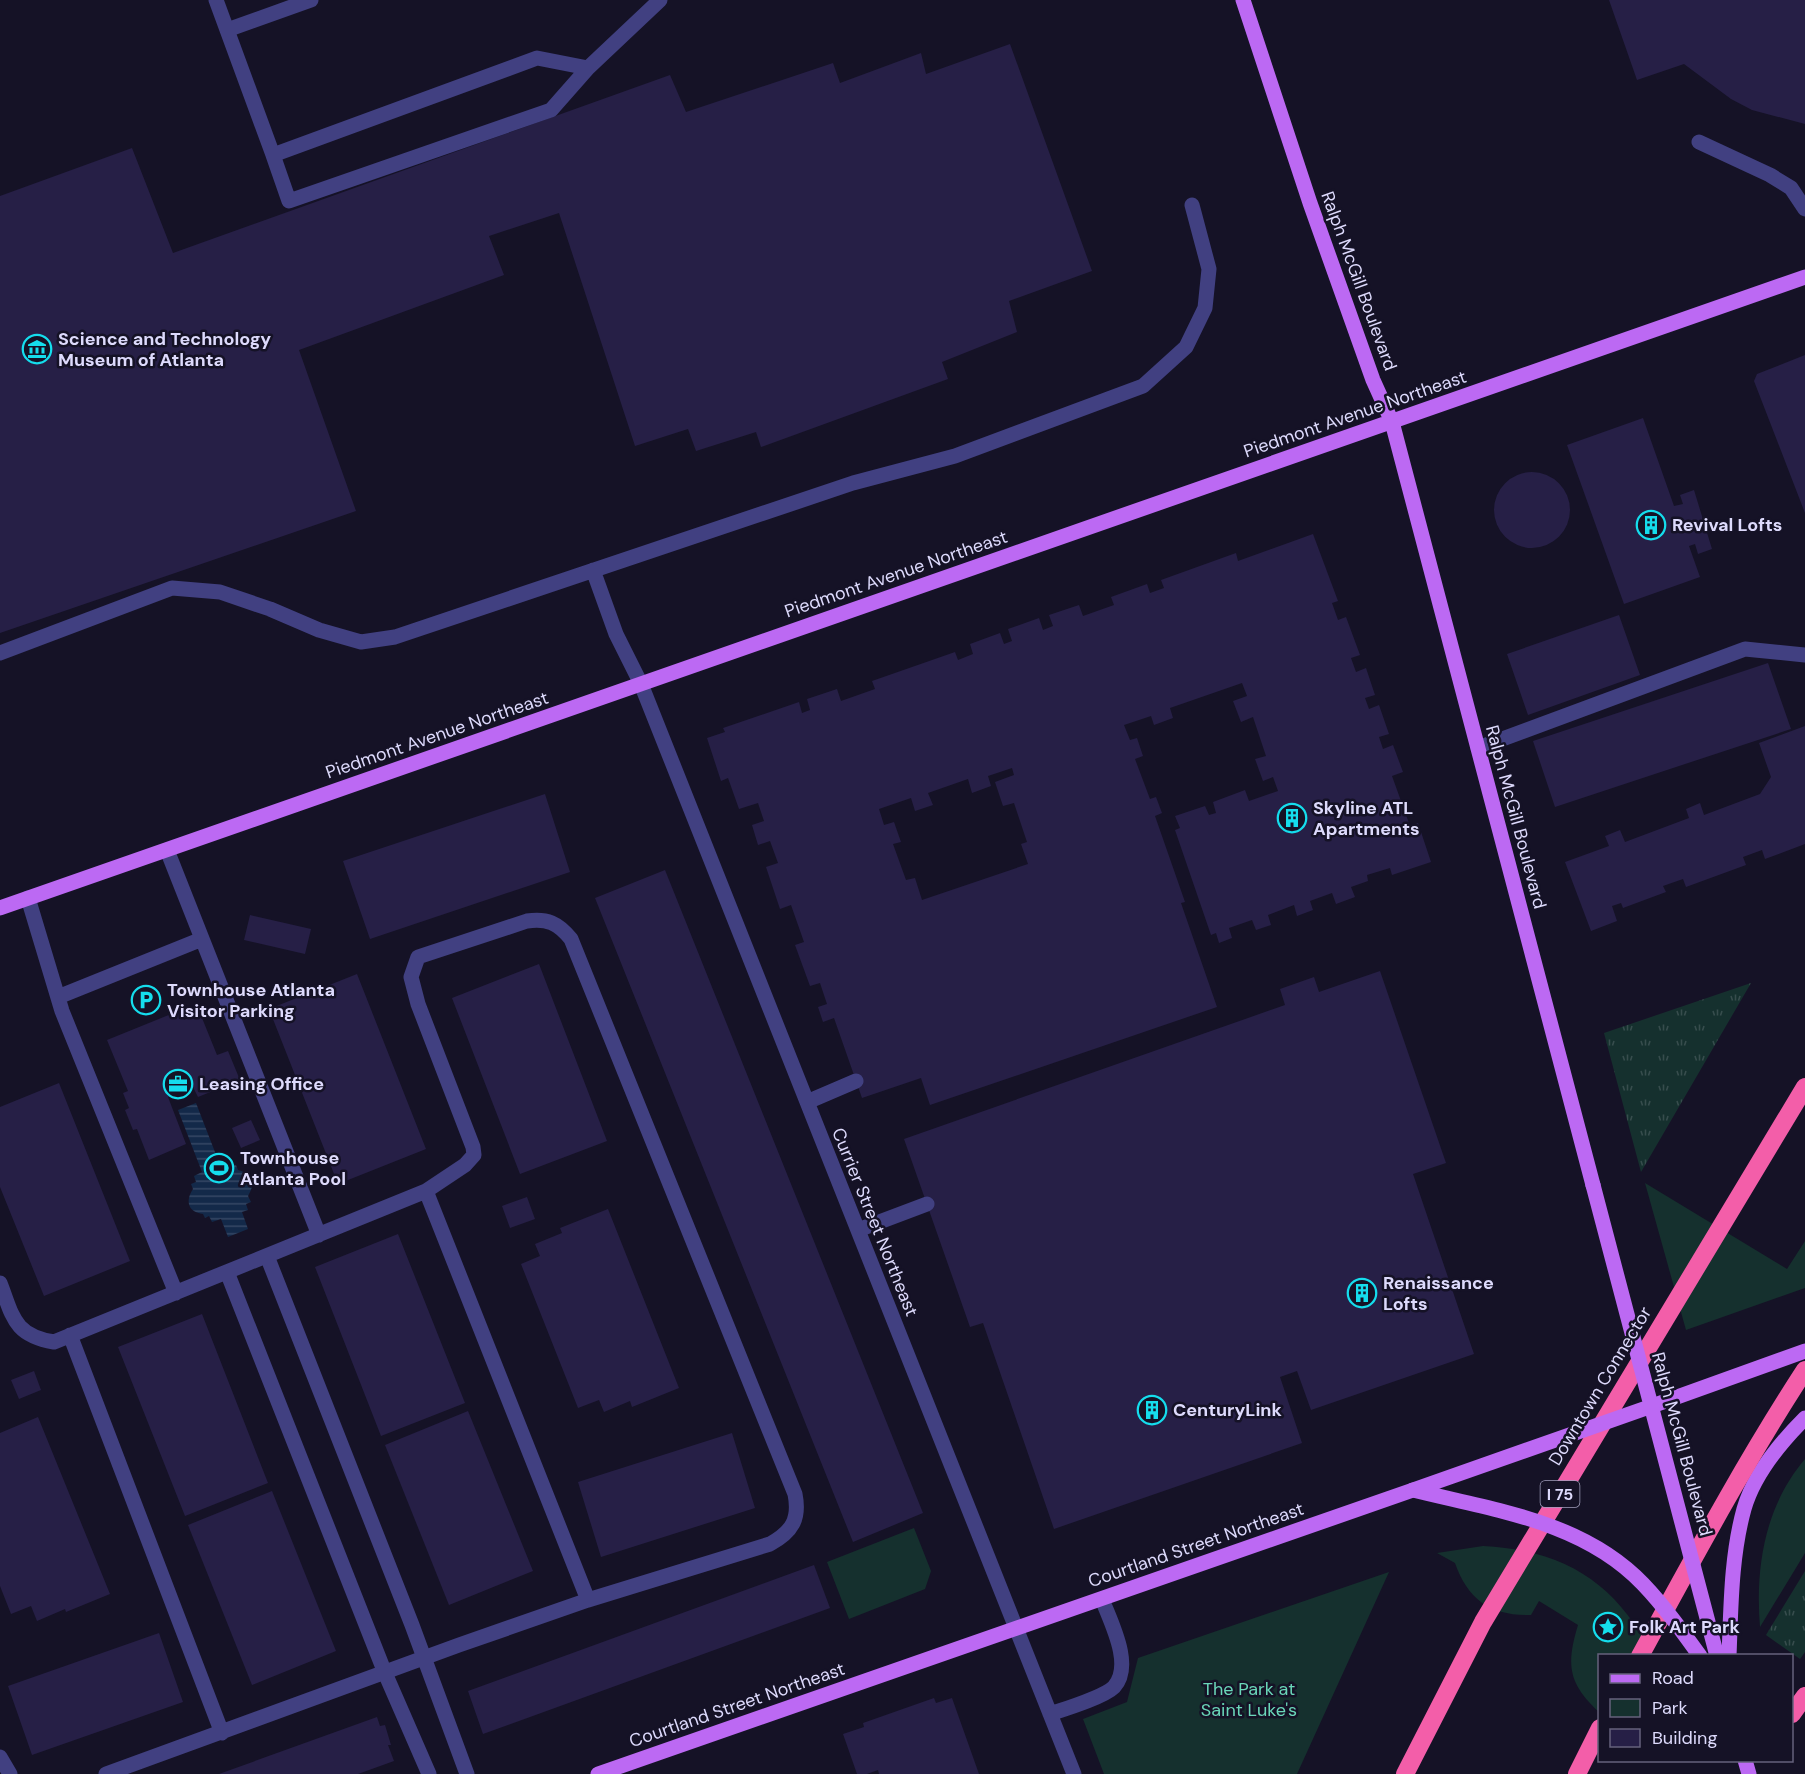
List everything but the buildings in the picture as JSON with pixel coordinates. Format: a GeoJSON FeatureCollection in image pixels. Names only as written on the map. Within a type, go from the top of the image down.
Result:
{"type":"FeatureCollection","features":[{"type":"Feature","properties":{"kind":"highway","name":"Downtown Connector"},"geometry":{"type":"LineString","coordinates":[[1405,1774],[1483,1622],[1805,1087]]}},
{"type":"Feature","properties":{"kind":"highway"},"geometry":{"type":"LineString","coordinates":[[1641,1654],[1705,1538],[1782,1405],[1805,1370]]}},
{"type":"Feature","properties":{"kind":"highway"},"geometry":{"type":"LineString","coordinates":[[1793,1711],[1805,1696]]}},
{"type":"Feature","properties":{"kind":"highway"},"geometry":{"type":"LineString","coordinates":[[1577,1774],[1598,1730]]}},
{"type":"Feature","properties":{"kind":"main road","name":"Ralph McGill Boulevard"},"geometry":{"type":"LineString","coordinates":[[1243,0],[1310,203],[1373,380],[1392,422],[1717,1654]]}},
{"type":"Feature","properties":{"kind":"main road","name":"Piedmont Avenue Northeast"},"geometry":{"type":"LineString","coordinates":[[0,908],[1805,277]]}},
{"type":"Feature","properties":{"kind":"main road","name":"Courtland Street Northeast"},"geometry":{"type":"LineString","coordinates":[[598,1774],[1805,1351]]}},
{"type":"Feature","properties":{"kind":"main road"},"geometry":{"type":"LineString","coordinates":[[1729,1654],[1733,1570],[1744,1508],[1772,1454],[1805,1418]]}},
{"type":"Feature","properties":{"kind":"main road"},"geometry":{"type":"LineString","coordinates":[[1413,1490],[1530,1519],[1556,1527],[1584,1540],[1615,1559],[1642,1583],[1698,1654]]}},
{"type":"Feature","properties":{"kind":"street"},"geometry":{"type":"LineString","coordinates":[[216,0],[289,201],[551,110],[588,68],[660,0]]}},
{"type":"Feature","properties":{"kind":"street"},"geometry":{"type":"LineString","coordinates":[[227,30],[311,0]]}},
{"type":"Feature","properties":{"kind":"street"},"geometry":{"type":"LineString","coordinates":[[273,155],[537,58],[588,68]]}},
{"type":"Feature","properties":{"kind":"street"},"geometry":{"type":"LineString","coordinates":[[1699,142],[1770,175],[1791,188],[1805,209]]}},
{"type":"Feature","properties":{"kind":"street"},"geometry":{"type":"LineString","coordinates":[[0,653],[172,588],[220,592],[270,609],[318,630],[361,642],[395,637],[853,483],[955,456],[1143,386],[1186,347],[1205,308],[1209,269],[1192,205]]}},
{"type":"Feature","properties":{"kind":"street","name":"Currier Street Northeast"},"geometry":{"type":"LineString","coordinates":[[593,570],[616,634],[641,684],[1074,1774]]}},
{"type":"Feature","properties":{"kind":"street"},"geometry":{"type":"LineString","coordinates":[[1478,748],[1745,649],[1805,656]]}},
{"type":"Feature","properties":{"kind":"street"},"geometry":{"type":"LineString","coordinates":[[167,850],[319,1235]]}},
{"type":"Feature","properties":{"kind":"street"},"geometry":{"type":"LineString","coordinates":[[28,898],[58,997],[176,1293]]}},
{"type":"Feature","properties":{"kind":"street"},"geometry":{"type":"LineString","coordinates":[[0,1282],[17,1324],[25,1332],[38,1339],[54,1342],[426,1191],[465,1165],[474,1155],[473,1147],[418,1004],[411,977],[418,957],[527,921],[540,919],[553,922],[562,928],[571,939],[795,1494],[798,1509],[793,1523],[785,1536],[770,1545],[588,1600],[106,1774]]}},
{"type":"Feature","properties":{"kind":"street"},"geometry":{"type":"LineString","coordinates":[[58,997],[202,939]]}},
{"type":"Feature","properties":{"kind":"street"},"geometry":{"type":"LineString","coordinates":[[807,1102],[856,1081]]}},
{"type":"Feature","properties":{"kind":"street"},"geometry":{"type":"LineString","coordinates":[[426,1191],[588,1600]]}},
{"type":"Feature","properties":{"kind":"street"},"geometry":{"type":"LineString","coordinates":[[858,1230],[927,1204]]}},
{"type":"Feature","properties":{"kind":"street"},"geometry":{"type":"LineString","coordinates":[[267,1256],[467,1774]]}},
{"type":"Feature","properties":{"kind":"street"},"geometry":{"type":"LineString","coordinates":[[227,1272],[385,1673],[429,1774]]}},
{"type":"Feature","properties":{"kind":"street"},"geometry":{"type":"LineString","coordinates":[[70,1335],[222,1733]]}},
{"type":"Feature","properties":{"kind":"street"},"geometry":{"type":"LineString","coordinates":[[1050,1714],[1103,1694],[1115,1686],[1122,1667],[1121,1653],[1102,1599]]}},
{"type":"Feature","properties":{"kind":"street"},"geometry":{"type":"LineString","coordinates":[[0,1757],[10,1774]]}},
{"type":"Feature","properties":{"kind":"green space"},"geometry":{"type":"Polygon","coordinates":[[[1751,983],[1641,1172],[1604,1033],[1751,983]]]}},
{"type":"Feature","properties":{"kind":"green space"},"geometry":{"type":"Polygon","coordinates":[[[1645,1183],[1787,1269],[1805,1241],[1805,1288],[1686,1330],[1645,1183]]]}},
{"type":"Feature","properties":{"kind":"green space","name":"Folk Art Park"},"geometry":{"type":"Polygon","coordinates":[[[1805,1459],[1805,1553],[1760,1627],[1759,1582],[1766,1538],[1780,1497],[1791,1477],[1805,1459]]]}},
{"type":"Feature","properties":{"kind":"green space"},"geometry":{"type":"Polygon","coordinates":[[[914,1528],[931,1571],[925,1589],[849,1619],[827,1562],[914,1528]]]}},
{"type":"Feature","properties":{"kind":"green space","name":"Folk Art Park"},"geometry":{"type":"Polygon","coordinates":[[[1483,1546],[1512,1549],[1563,1563],[1585,1575],[1605,1590],[1638,1630],[1651,1654],[1598,1654],[1598,1711],[1581,1692],[1572,1673],[1572,1651],[1578,1625],[1539,1601],[1531,1615],[1517,1615],[1493,1609],[1474,1596],[1460,1576],[1455,1563],[1437,1553],[1483,1546]]]}},
{"type":"Feature","properties":{"kind":"green space"},"geometry":{"type":"Polygon","coordinates":[[[1805,1571],[1805,1652],[1800,1659],[1766,1635],[1805,1571]]]}},
{"type":"Feature","properties":{"kind":"green space","name":"The Park at Saint Luke's"},"geometry":{"type":"Polygon","coordinates":[[[1389,1572],[1297,1774],[1104,1774],[1083,1719],[1127,1702],[1138,1658],[1389,1572]]]}},
{"type":"Feature","properties":{"kind":"water","name":"Townhouse Atlanta Pool"},"geometry":{"type":"Polygon","coordinates":[[[196,1103],[220,1165],[229,1162],[231,1166],[236,1165],[238,1170],[247,1174],[252,1180],[248,1196],[251,1202],[246,1204],[248,1210],[242,1212],[248,1229],[228,1237],[221,1219],[212,1222],[209,1216],[205,1218],[203,1214],[194,1211],[189,1205],[193,1189],[191,1184],[196,1182],[194,1176],[202,1172],[178,1110],[196,1103]]]}},
{"type":"Feature","properties":{"kind":"place","name":"Science and Technology Museum of Atlanta"},"geometry":{"type":"Point","coordinates":[37,349]}},
{"type":"Feature","properties":{"kind":"place","name":"Revival Lofts"},"geometry":{"type":"Point","coordinates":[1651,525]}},
{"type":"Feature","properties":{"kind":"place","name":"Skyline ATL Apartments"},"geometry":{"type":"Point","coordinates":[1292,818]}},
{"type":"Feature","properties":{"kind":"place","name":"Townhouse Atlanta Visitor Parking"},"geometry":{"type":"Point","coordinates":[146,1000]}},
{"type":"Feature","properties":{"kind":"place","name":"Leasing Office"},"geometry":{"type":"Point","coordinates":[178,1084]}},
{"type":"Feature","properties":{"kind":"place","name":"Townhouse Atlanta Pool"},"geometry":{"type":"Point","coordinates":[219,1168]}},
{"type":"Feature","properties":{"kind":"place","name":"Renaissance Lofts"},"geometry":{"type":"Point","coordinates":[1362,1293]}},
{"type":"Feature","properties":{"kind":"place","name":"CenturyLink"},"geometry":{"type":"Point","coordinates":[1152,1410]}},
{"type":"Feature","properties":{"kind":"place","name":"Folk Art Park"},"geometry":{"type":"Point","coordinates":[1608,1627]}}]}
